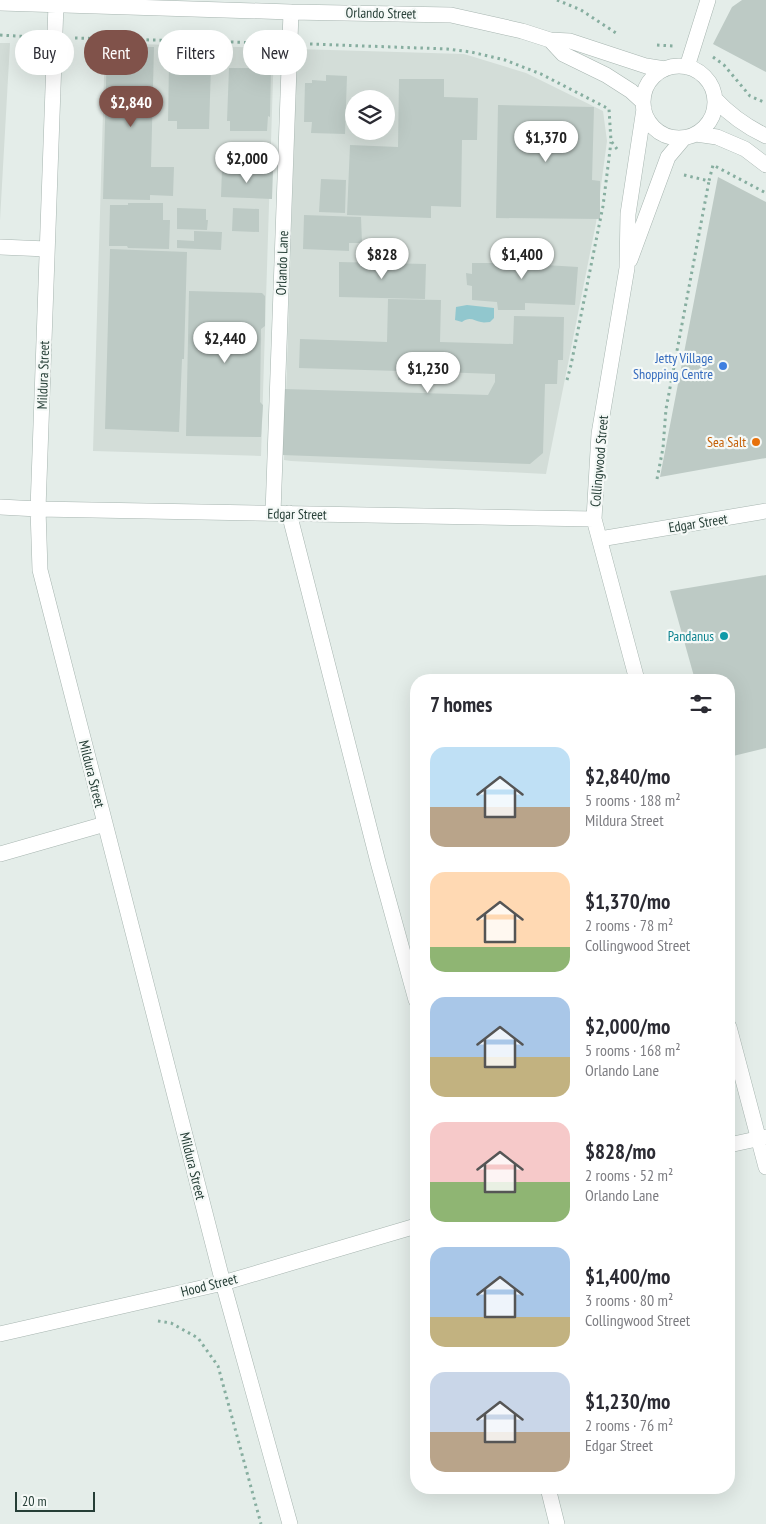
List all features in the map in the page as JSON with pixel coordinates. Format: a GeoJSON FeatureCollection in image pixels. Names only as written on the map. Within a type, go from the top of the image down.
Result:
{"type":"FeatureCollection","features":[{"type":"Feature","properties":{"kind":"street"},"geometry":{"type":"LineString","coordinates":[[687,67],[708,0]]}},
{"type":"Feature","properties":{"kind":"street","name":"Orlando Street"},"geometry":{"type":"LineString","coordinates":[[0,2],[291,12],[451,15],[522,31],[550,40],[570,41],[638,64],[665,70]]}},
{"type":"Feature","properties":{"kind":"street","name":"Mildura Street"},"geometry":{"type":"LineString","coordinates":[[54,30],[56,4]]}},
{"type":"Feature","properties":{"kind":"street","name":"Orlando Lane"},"geometry":{"type":"LineString","coordinates":[[290,30],[291,12]]}},
{"type":"Feature","properties":{"kind":"street","name":"Orlando Street"},"geometry":{"type":"LineString","coordinates":[[550,40],[564,54],[606,75],[631,92],[644,105]]}},
{"type":"Feature","properties":{"kind":"street"},"geometry":{"type":"LineString","coordinates":[[690,136],[704,128],[711,120],[715,110],[713,88],[698,71],[676,66],[656,75],[649,83],[645,92],[644,105],[647,118],[658,132],[675,138],[690,136],[717,137],[745,149],[766,165]]}},
{"type":"Feature","properties":{"kind":"street","name":"Mildura Street"},"geometry":{"type":"LineString","coordinates":[[53,75],[38,509],[40,570],[223,1283],[290,1524]]}},
{"type":"Feature","properties":{"kind":"street","name":"Orlando Lane"},"geometry":{"type":"LineString","coordinates":[[289,75],[281,513],[410,978]]}},
{"type":"Feature","properties":{"kind":"street"},"geometry":{"type":"LineString","coordinates":[[715,99],[725,110],[751,129],[766,136]]}},
{"type":"Feature","properties":{"kind":"street","name":"Collingwood Street"},"geometry":{"type":"LineString","coordinates":[[635,674],[594,519],[599,434],[627,268],[628,214],[644,105]]}},
{"type":"Feature","properties":{"kind":"street","name":"Collingwood Street"},"geometry":{"type":"LineString","coordinates":[[627,268],[668,157],[690,136]]}},
{"type":"Feature","properties":{"kind":"street"},"geometry":{"type":"LineString","coordinates":[[0,247],[47,249]]}},
{"type":"Feature","properties":{"kind":"street","name":"Edgar Street"},"geometry":{"type":"LineString","coordinates":[[0,507],[594,519]]}},
{"type":"Feature","properties":{"kind":"street","name":"Edgar Street"},"geometry":{"type":"LineString","coordinates":[[600,539],[766,511]]}},
{"type":"Feature","properties":{"kind":"street"},"geometry":{"type":"LineString","coordinates":[[0,854],[105,824]]}},
{"type":"Feature","properties":{"kind":"street"},"geometry":{"type":"LineString","coordinates":[[735,1047],[762,1137],[766,1168]]}},
{"type":"Feature","properties":{"kind":"street"},"geometry":{"type":"LineString","coordinates":[[735,1144],[762,1137]]}},
{"type":"Feature","properties":{"kind":"street","name":"Hood Street"},"geometry":{"type":"LineString","coordinates":[[0,1334],[223,1283],[410,1228]]}},
{"type":"Feature","properties":{"kind":"street"},"geometry":{"type":"LineString","coordinates":[[550,1494],[557,1524]]}},
{"type":"Feature","properties":{"kind":"path"},"geometry":{"type":"LineString","coordinates":[[557,0],[582,10],[622,37]]}},
{"type":"Feature","properties":{"kind":"path"},"geometry":{"type":"LineString","coordinates":[[0,35],[15,36]]}},
{"type":"Feature","properties":{"kind":"path"},"geometry":{"type":"LineString","coordinates":[[74,38],[243,43]]}},
{"type":"Feature","properties":{"kind":"path"},"geometry":{"type":"LineString","coordinates":[[649,45],[668,44],[715,58],[724,65],[750,96],[766,103]]}},
{"type":"Feature","properties":{"kind":"path"},"geometry":{"type":"LineString","coordinates":[[307,45],[466,51],[505,60],[541,74],[609,109],[611,141],[603,206],[567,380]]}},
{"type":"Feature","properties":{"kind":"path"},"geometry":{"type":"LineString","coordinates":[[611,141],[619,152],[636,163]]}},
{"type":"Feature","properties":{"kind":"path"},"geometry":{"type":"LineString","coordinates":[[657,479],[663,448],[666,409],[713,165],[766,193]]}},
{"type":"Feature","properties":{"kind":"path"},"geometry":{"type":"LineString","coordinates":[[663,170],[709,181]]}},
{"type":"Feature","properties":{"kind":"path"},"geometry":{"type":"LineString","coordinates":[[153,1320],[171,1323],[198,1338],[218,1366],[261,1524]]}},
{"type":"Feature","properties":{"kind":"shaded area"},"geometry":{"type":"Polygon","coordinates":[[[0,43],[10,43],[0,220],[0,43]]]}},
{"type":"Feature","properties":{"kind":"shaded area"},"geometry":{"type":"Polygon","coordinates":[[[148,44],[158,45],[158,75],[233,75],[233,47],[243,47],[243,75],[273,75],[261,456],[93,451],[104,75],[148,75],[148,44]]]}},
{"type":"Feature","properties":{"kind":"shaded area"},"geometry":{"type":"Polygon","coordinates":[[[307,49],[464,54],[526,73],[603,111],[607,141],[596,223],[546,474],[284,460],[296,75],[307,75],[307,49]]]}},
{"type":"Feature","properties":{"kind":"water"},"geometry":{"type":"Polygon","coordinates":[[[467,305],[494,308],[494,318],[490,322],[470,319],[462,322],[455,320],[456,307],[467,305]]]}},
{"type":"Feature","properties":{"kind":"building"},"geometry":{"type":"Polygon","coordinates":[[[742,0],[766,0],[766,72],[713,44],[732,7],[742,0]]]}},
{"type":"Feature","properties":{"kind":"building"},"geometry":{"type":"Polygon","coordinates":[[[148,47],[154,47],[151,167],[174,167],[173,196],[150,195],[150,200],[103,199],[106,75],[148,75],[148,47]]]}},
{"type":"Feature","properties":{"kind":"building"},"geometry":{"type":"Polygon","coordinates":[[[233,68],[243,68],[243,75],[271,75],[270,117],[268,116],[267,131],[230,131],[230,121],[227,121],[229,75],[233,75],[233,68]]]}},
{"type":"Feature","properties":{"kind":"building"},"geometry":{"type":"Polygon","coordinates":[[[169,75],[211,75],[209,129],[177,129],[177,121],[168,121],[169,75]]]}},
{"type":"Feature","properties":{"kind":"building"},"geometry":{"type":"Polygon","coordinates":[[[326,75],[347,76],[347,90],[345,90],[345,134],[311,133],[312,122],[304,122],[305,83],[312,83],[312,80],[326,81],[326,75]]]}},
{"type":"Feature","properties":{"kind":"building"},"geometry":{"type":"Polygon","coordinates":[[[399,79],[444,79],[444,97],[478,98],[477,140],[462,140],[461,207],[431,206],[431,218],[347,215],[350,145],[398,147],[399,79]]]}},
{"type":"Feature","properties":{"kind":"building"},"geometry":{"type":"Polygon","coordinates":[[[498,105],[594,107],[592,180],[600,181],[600,219],[496,218],[498,105]]]}},
{"type":"Feature","properties":{"kind":"building"},"geometry":{"type":"Polygon","coordinates":[[[222,168],[273,170],[272,199],[221,197],[222,168]]]}},
{"type":"Feature","properties":{"kind":"building","name":"Jetty Village Shopping Centre"},"geometry":{"type":"Polygon","coordinates":[[[718,177],[766,202],[766,458],[660,477],[718,177]]]}},
{"type":"Feature","properties":{"kind":"building"},"geometry":{"type":"Polygon","coordinates":[[[321,179],[346,180],[345,213],[319,212],[321,179]]]}},
{"type":"Feature","properties":{"kind":"building"},"geometry":{"type":"Polygon","coordinates":[[[128,203],[163,203],[163,220],[170,220],[169,249],[109,246],[110,205],[128,205],[128,203]]]}},
{"type":"Feature","properties":{"kind":"building"},"geometry":{"type":"Polygon","coordinates":[[[177,208],[206,209],[207,230],[177,229],[177,208]]]}},
{"type":"Feature","properties":{"kind":"building"},"geometry":{"type":"Polygon","coordinates":[[[233,208],[259,209],[259,232],[232,231],[233,208]]]}},
{"type":"Feature","properties":{"kind":"building"},"geometry":{"type":"Polygon","coordinates":[[[304,215],[361,217],[362,243],[349,243],[349,251],[303,249],[304,215]]]}},
{"type":"Feature","properties":{"kind":"building"},"geometry":{"type":"Polygon","coordinates":[[[194,231],[222,232],[221,250],[177,248],[177,240],[194,241],[194,231]]]}},
{"type":"Feature","properties":{"kind":"building"},"geometry":{"type":"Polygon","coordinates":[[[503,238],[529,239],[529,264],[578,267],[575,305],[525,303],[525,310],[498,310],[497,302],[472,300],[472,286],[467,285],[466,273],[472,274],[472,263],[503,263],[503,238]]]}},
{"type":"Feature","properties":{"kind":"building"},"geometry":{"type":"Polygon","coordinates":[[[110,249],[187,252],[184,359],[182,359],[179,432],[105,429],[110,249]]]}},
{"type":"Feature","properties":{"kind":"building"},"geometry":{"type":"Polygon","coordinates":[[[339,262],[426,264],[425,299],[339,297],[339,262]]]}},
{"type":"Feature","properties":{"kind":"building"},"geometry":{"type":"Polygon","coordinates":[[[189,291],[262,293],[265,296],[265,326],[261,329],[260,402],[263,405],[261,437],[186,436],[189,291]]]}},
{"type":"Feature","properties":{"kind":"building"},"geometry":{"type":"Polygon","coordinates":[[[388,299],[441,300],[440,342],[513,344],[514,316],[564,317],[563,360],[558,360],[557,384],[545,384],[543,453],[530,464],[282,455],[284,389],[488,395],[495,382],[495,374],[440,372],[440,381],[398,380],[398,371],[299,368],[300,339],[387,342],[388,299]]]}},
{"type":"Feature","properties":{"kind":"building","name":"Pandanus"},"geometry":{"type":"Polygon","coordinates":[[[766,575],[766,748],[735,756],[735,674],[693,674],[670,591],[766,575]]]}},
{"type":"Feature","properties":{"kind":"place","name":"Jetty Village Shopping Centre"},"geometry":{"type":"Point","coordinates":[723,366]}},
{"type":"Feature","properties":{"kind":"place","name":"Sea Salt"},"geometry":{"type":"Point","coordinates":[756,442]}},
{"type":"Feature","properties":{"kind":"place","name":"Pandanus"},"geometry":{"type":"Point","coordinates":[724,636]}}]}
